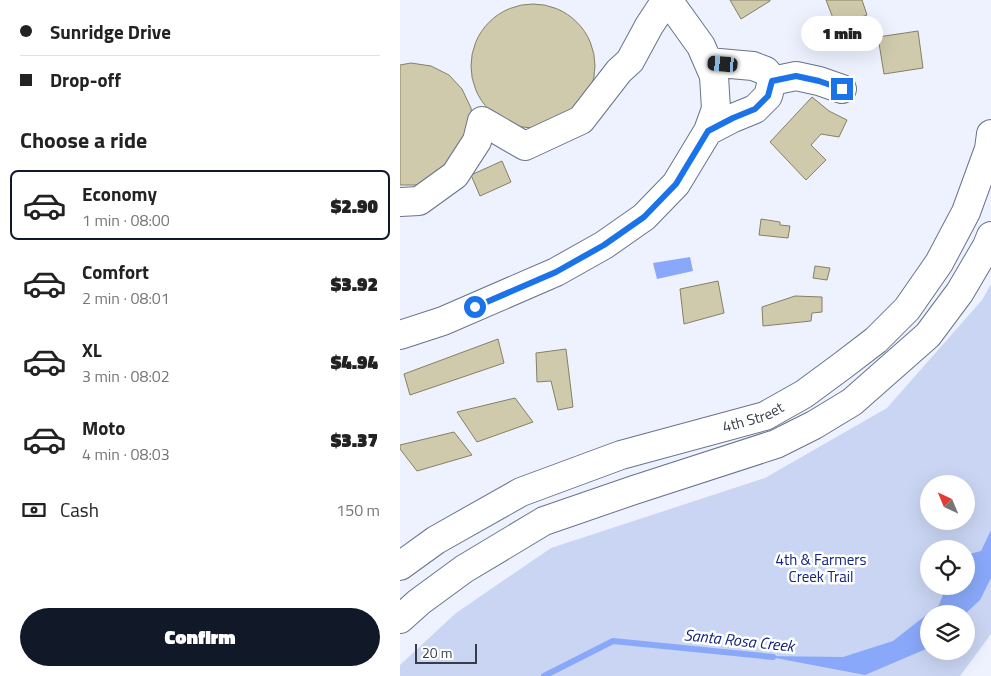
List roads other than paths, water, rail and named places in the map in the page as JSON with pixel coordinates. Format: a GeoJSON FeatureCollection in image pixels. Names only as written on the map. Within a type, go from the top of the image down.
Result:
{"type":"FeatureCollection","features":[{"type":"Feature","properties":{"kind":"main road"},"geometry":{"type":"LineString","coordinates":[[400,202],[420,201],[455,175],[477,141],[482,121],[525,146],[581,120],[619,71],[630,61],[649,26],[667,0],[701,46],[714,76],[716,109],[708,131],[676,184],[644,217],[604,245],[556,272],[443,321],[400,335]]}},
{"type":"Feature","properties":{"kind":"main road"},"geometry":{"type":"LineString","coordinates":[[708,62],[753,66],[766,72],[772,81],[768,96],[755,109],[708,131]]}},
{"type":"Feature","properties":{"kind":"main road"},"geometry":{"type":"LineString","coordinates":[[772,81],[796,76],[842,89]]}},
{"type":"Feature","properties":{"kind":"main road","name":"4th Street"},"geometry":{"type":"LineString","coordinates":[[400,566],[436,540],[521,492],[621,455],[765,416],[804,394],[876,340],[906,309],[939,263],[966,212],[989,149],[991,134]]}},
{"type":"Feature","properties":{"kind":"main road"},"geometry":{"type":"LineString","coordinates":[[400,619],[419,602],[464,569],[544,521],[776,444],[852,402],[928,334],[960,292],[991,236]]}},
{"type":"Feature","properties":{"kind":"water"},"geometry":{"type":"Polygon","coordinates":[[[690,257],[693,271],[657,279],[653,263],[690,257]]]}},
{"type":"Feature","properties":{"kind":"water"},"geometry":{"type":"Polygon","coordinates":[[[991,530],[991,578],[980,600],[975,605],[939,605],[943,595],[975,595],[975,553],[981,551],[991,530]]]}},
{"type":"Feature","properties":{"kind":"water"},"geometry":{"type":"Polygon","coordinates":[[[920,620],[920,652],[865,675],[765,656],[843,657],[893,641],[920,620]]]}},
{"type":"Feature","properties":{"kind":"waterway","name":"Santa Rosa Creek"},"geometry":{"type":"LineString","coordinates":[[544,676],[613,641],[773,657]]}},
{"type":"Feature","properties":{"kind":"park label","name":"4th & Farmers Creek Trail"},"geometry":{"type":"Point","coordinates":[821,568]}}]}
